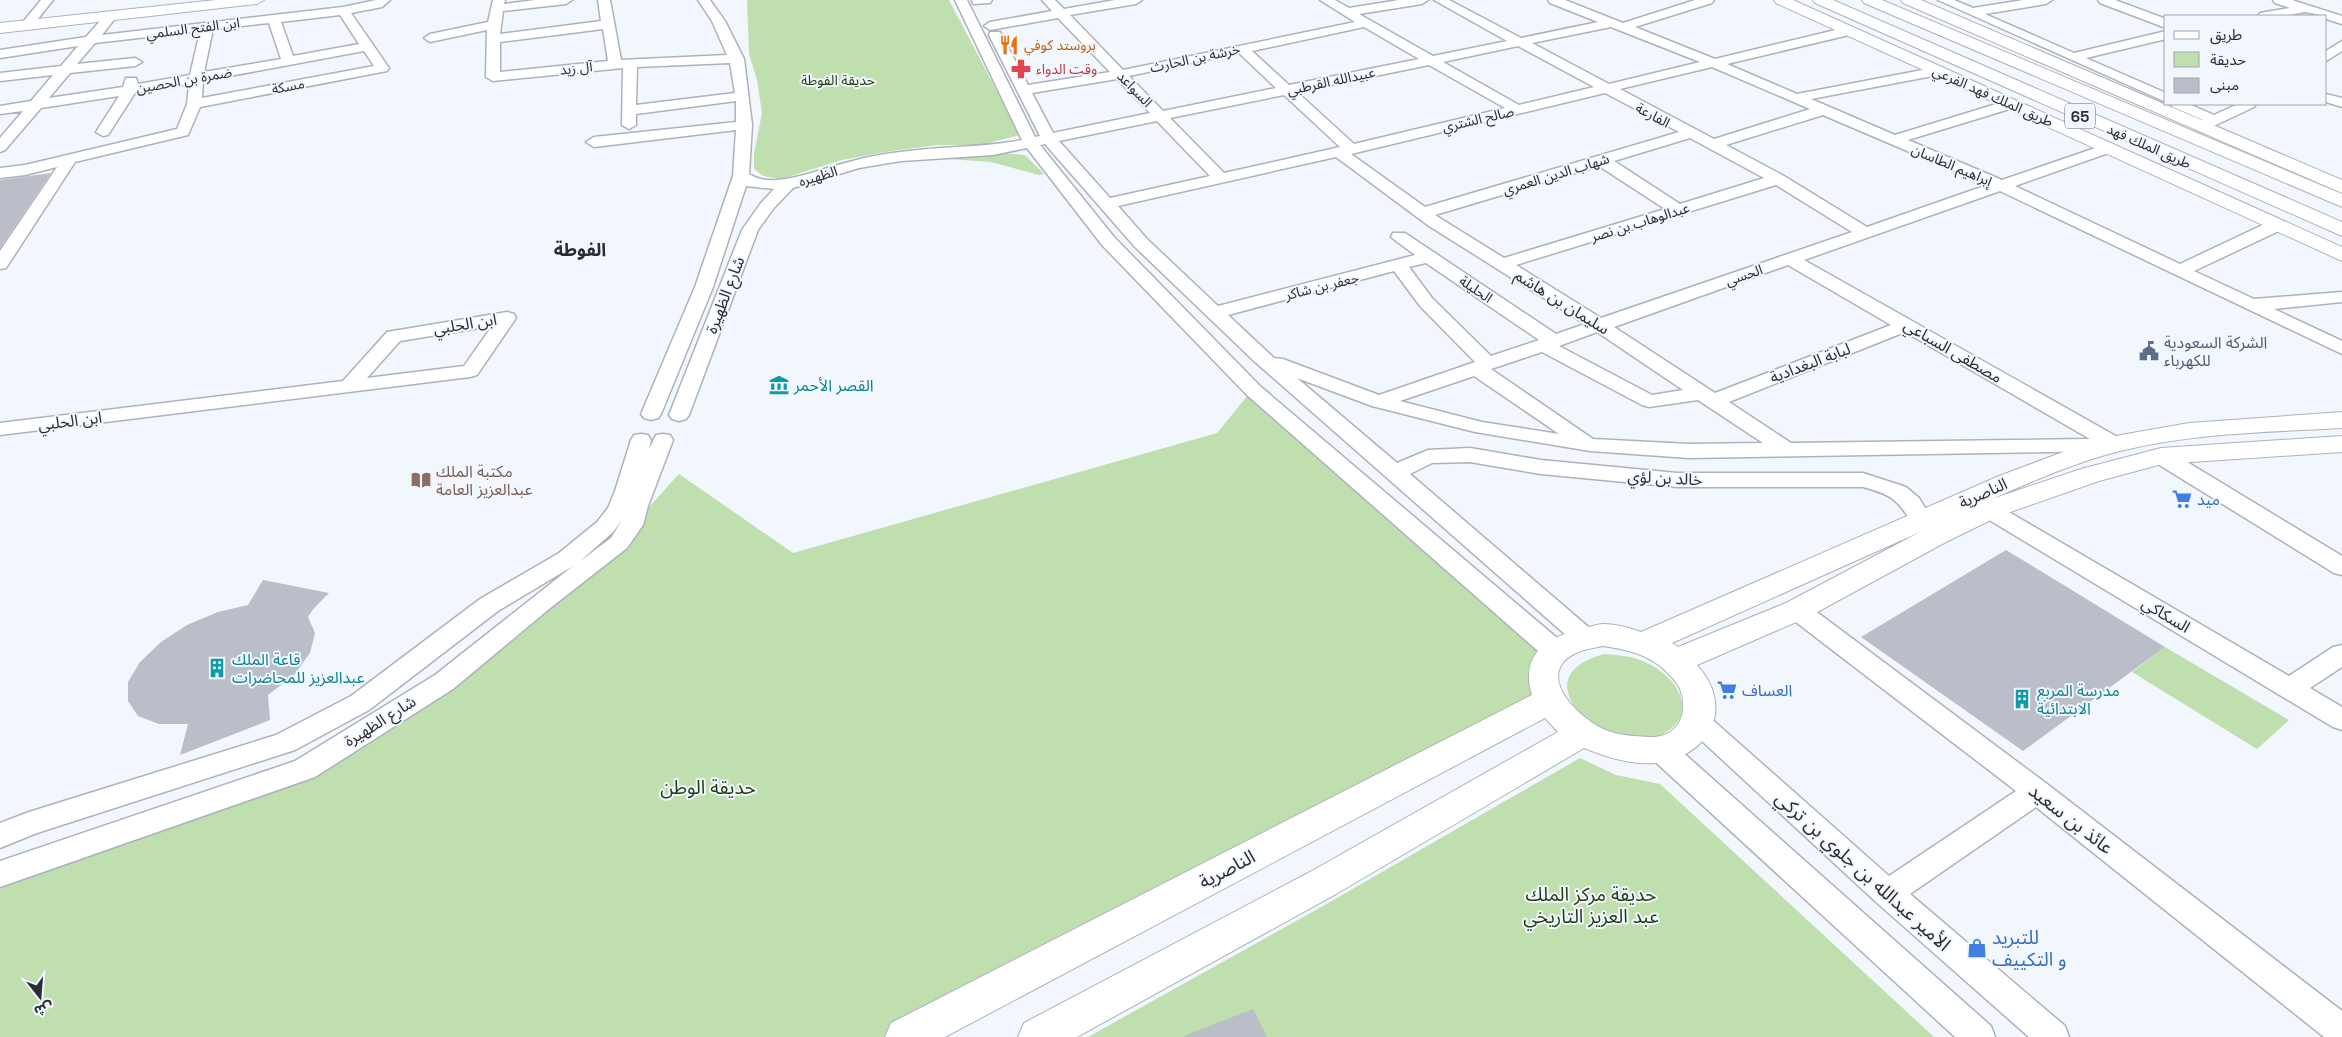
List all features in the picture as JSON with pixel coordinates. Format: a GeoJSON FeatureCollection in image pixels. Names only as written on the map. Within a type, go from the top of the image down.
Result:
{"type":"FeatureCollection","features":[{"type":"Feature","properties":{"kind":"main road"},"geometry":{"type":"LineString","coordinates":[[0,27],[30,22],[108,15],[194,2],[227,0]]}},
{"type":"Feature","properties":{"kind":"main road"},"geometry":{"type":"LineString","coordinates":[[0,27],[257,0]]}},
{"type":"Feature","properties":{"kind":"main road","name":"طريق الملك فهد الفرعي"},"geometry":{"type":"LineString","coordinates":[[1781,0],[2342,255]]}},
{"type":"Feature","properties":{"kind":"main road"},"geometry":{"type":"LineString","coordinates":[[1800,0],[2009,91],[2041,98]]}},
{"type":"Feature","properties":{"kind":"main road","name":"طريق الملك فهد"},"geometry":{"type":"LineString","coordinates":[[1820,0],[2342,230]]}},
{"type":"Feature","properties":{"kind":"main road","name":"طريق الملك فهد"},"geometry":{"type":"LineString","coordinates":[[1869,0],[2044,76],[2342,201]]}},
{"type":"Feature","properties":{"kind":"main road"},"geometry":{"type":"LineString","coordinates":[[1895,0],[2175,123],[2245,159]]}},
{"type":"Feature","properties":{"kind":"main road"},"geometry":{"type":"LineString","coordinates":[[1908,0],[2207,124],[2342,187]]}},
{"type":"Feature","properties":{"kind":"main road","name":"الناصرية"},"geometry":{"type":"LineString","coordinates":[[1644,643],[2058,462],[2136,439],[2210,428],[2342,420]]}},
{"type":"Feature","properties":{"kind":"main road","name":"الناصرية"},"geometry":{"type":"LineString","coordinates":[[1675,661],[1797,610],[1989,510],[2090,475],[2161,456],[2338,447]]}},
{"type":"Feature","properties":{"kind":"main road"},"geometry":{"type":"LineString","coordinates":[[1603,635],[1624,637],[1644,643],[1675,661],[1690,675],[1698,691],[1701,707],[1698,722],[1690,734],[1677,743],[1660,749],[1629,750],[1612,747],[1581,734],[1562,719],[1549,701],[1543,684],[1544,667],[1555,651],[1568,642],[1584,637],[1603,635]]}},
{"type":"Feature","properties":{"kind":"main road","name":"الناصرية"},"geometry":{"type":"LineString","coordinates":[[905,1037],[1549,701]]}},
{"type":"Feature","properties":{"kind":"main road"},"geometry":{"type":"LineString","coordinates":[[1038,1037],[1323,883],[1581,734]]}},
{"type":"Feature","properties":{"kind":"street"},"geometry":{"type":"LineString","coordinates":[[30,22],[47,0]]}},
{"type":"Feature","properties":{"kind":"street"},"geometry":{"type":"LineString","coordinates":[[0,147],[34,105],[91,41],[116,0]]}},
{"type":"Feature","properties":{"kind":"street","name":"ابن الفتح السلمي"},"geometry":{"type":"LineString","coordinates":[[0,54],[91,41],[140,48],[207,26],[344,11],[378,4],[384,0]]}},
{"type":"Feature","properties":{"kind":"street"},"geometry":{"type":"LineString","coordinates":[[498,4],[566,0]]}},
{"type":"Feature","properties":{"kind":"street"},"geometry":{"type":"LineString","coordinates":[[604,0],[616,64]]}},
{"type":"Feature","properties":{"kind":"street"},"geometry":{"type":"LineString","coordinates":[[704,0],[715,14],[737,59],[743,96],[745,125],[741,176]]}},
{"type":"Feature","properties":{"kind":"street"},"geometry":{"type":"LineString","coordinates":[[975,0],[1024,90],[1040,141],[1106,204],[1153,255],[1261,357],[1584,637]]}},
{"type":"Feature","properties":{"kind":"street"},"geometry":{"type":"LineString","coordinates":[[975,0],[1053,170]]}},
{"type":"Feature","properties":{"kind":"street","name":"السواعد"},"geometry":{"type":"LineString","coordinates":[[1048,0],[1221,179]]}},
{"type":"Feature","properties":{"kind":"street"},"geometry":{"type":"LineString","coordinates":[[990,26],[1136,0]]}},
{"type":"Feature","properties":{"kind":"street"},"geometry":{"type":"LineString","coordinates":[[1326,0],[1518,110]]}},
{"type":"Feature","properties":{"kind":"street"},"geometry":{"type":"LineString","coordinates":[[1346,12],[1422,0]]}},
{"type":"Feature","properties":{"kind":"street","name":"الفارعة"},"geometry":{"type":"LineString","coordinates":[[1440,0],[1778,180],[1865,232]]}},
{"type":"Feature","properties":{"kind":"street","name":"إبراهيم الطاسان"},"geometry":{"type":"LineString","coordinates":[[1558,0],[1716,64],[2000,185],[2342,348]]}},
{"type":"Feature","properties":{"kind":"street","name":"عبيدالله القرطبي"},"geometry":{"type":"LineString","coordinates":[[1040,141],[1519,42],[1618,25],[1708,0]]}},
{"type":"Feature","properties":{"kind":"street"},"geometry":{"type":"LineString","coordinates":[[1944,0],[2164,97]]}},
{"type":"Feature","properties":{"kind":"street"},"geometry":{"type":"LineString","coordinates":[[1972,12],[2046,0]]}},
{"type":"Feature","properties":{"kind":"street"},"geometry":{"type":"LineString","coordinates":[[2104,0],[2164,23]]}},
{"type":"Feature","properties":{"kind":"street"},"geometry":{"type":"LineString","coordinates":[[2279,0],[2342,20]]}},
{"type":"Feature","properties":{"kind":"street","name":"آل زيد"},"geometry":{"type":"LineString","coordinates":[[498,4],[494,24],[492,77],[616,64],[737,59]]}},
{"type":"Feature","properties":{"kind":"street"},"geometry":{"type":"LineString","coordinates":[[2269,15],[2306,8]]}},
{"type":"Feature","properties":{"kind":"street"},"geometry":{"type":"LineString","coordinates":[[344,11],[367,48]]}},
{"type":"Feature","properties":{"kind":"street"},"geometry":{"type":"LineString","coordinates":[[274,19],[288,61]]}},
{"type":"Feature","properties":{"kind":"street","name":"خرشة بن الحارث"},"geometry":{"type":"LineString","coordinates":[[1024,90],[1121,74],[1366,23]]}},
{"type":"Feature","properties":{"kind":"street"},"geometry":{"type":"LineString","coordinates":[[430,38],[494,24]]}},
{"type":"Feature","properties":{"kind":"street"},"geometry":{"type":"LineString","coordinates":[[494,39],[608,24]]}},
{"type":"Feature","properties":{"kind":"street"},"geometry":{"type":"LineString","coordinates":[[0,173],[25,170],[183,132],[194,104],[196,77],[207,26]]}},
{"type":"Feature","properties":{"kind":"street","name":"صالح الشتري"},"geometry":{"type":"LineString","coordinates":[[1106,204],[1716,64],[1848,31]]}},
{"type":"Feature","properties":{"kind":"street"},"geometry":{"type":"LineString","coordinates":[[2073,57],[2164,36]]}},
{"type":"Feature","properties":{"kind":"street"},"geometry":{"type":"LineString","coordinates":[[2327,56],[2342,45]]}},
{"type":"Feature","properties":{"kind":"street"},"geometry":{"type":"LineString","coordinates":[[0,77],[66,69],[140,48],[130,90],[103,132]]}},
{"type":"Feature","properties":{"kind":"street","name":"ضمرة بن الحصين"},"geometry":{"type":"LineString","coordinates":[[0,110],[130,90],[367,48]]}},
{"type":"Feature","properties":{"kind":"street","name":"مسكة"},"geometry":{"type":"LineString","coordinates":[[194,104],[382,68],[367,48]]}},
{"type":"Feature","properties":{"kind":"street","name":"سليمان بن هاشم"},"geometry":{"type":"LineString","coordinates":[[1242,49],[1345,150],[1429,218],[1599,325],[1786,449]]}},
{"type":"Feature","properties":{"kind":"street"},"geometry":{"type":"LineString","coordinates":[[629,139],[630,64]]}},
{"type":"Feature","properties":{"kind":"street"},"geometry":{"type":"LineString","coordinates":[[1796,98],[1938,71]]}},
{"type":"Feature","properties":{"kind":"street"},"geometry":{"type":"LineString","coordinates":[[630,110],[743,96]]}},
{"type":"Feature","properties":{"kind":"street"},"geometry":{"type":"LineString","coordinates":[[2327,98],[2342,104]]}},
{"type":"Feature","properties":{"kind":"street"},"geometry":{"type":"LineString","coordinates":[[1894,140],[2010,104]]}},
{"type":"Feature","properties":{"kind":"street"},"geometry":{"type":"LineString","coordinates":[[2179,105],[2207,124],[2247,105]]}},
{"type":"Feature","properties":{"kind":"street"},"geometry":{"type":"LineString","coordinates":[[1711,145],[1823,110]]}},
{"type":"Feature","properties":{"kind":"street"},"geometry":{"type":"LineString","coordinates":[[594,142],[745,125]]}},
{"type":"Feature","properties":{"kind":"street","name":"شهاب الدين العمري"},"geometry":{"type":"LineString","coordinates":[[1400,237],[1429,218],[1601,160],[1689,134]]}},
{"type":"Feature","properties":{"kind":"street","name":"الظهيره"},"geometry":{"type":"LineString","coordinates":[[741,176],[752,183],[788,185],[857,164],[901,156],[974,152],[1040,141]]}},
{"type":"Feature","properties":{"kind":"street","name":"الحسي"},"geometry":{"type":"LineString","coordinates":[[1379,402],[2109,148]]}},
{"type":"Feature","properties":{"kind":"street"},"geometry":{"type":"LineString","coordinates":[[974,152],[1001,151],[1025,153],[1042,160],[1053,170],[1108,241],[1254,391],[1555,651]]}},
{"type":"Feature","properties":{"kind":"street"},"geometry":{"type":"LineString","coordinates":[[0,264],[70,159]]}},
{"type":"Feature","properties":{"kind":"street"},"geometry":{"type":"LineString","coordinates":[[1601,160],[1678,210]]}},
{"type":"Feature","properties":{"kind":"street","name":"شارع الظهيرة"},"geometry":{"type":"LineString","coordinates":[[741,176],[704,287],[652,414],[642,418],[633,427],[634,436],[652,440],[675,435],[683,426],[684,421],[679,415],[750,230],[767,206],[788,185]]}},
{"type":"Feature","properties":{"kind":"street","name":"عبدالوهاب بن نصر"},"geometry":{"type":"LineString","coordinates":[[1502,264],[1778,180]]}},
{"type":"Feature","properties":{"kind":"street"},"geometry":{"type":"LineString","coordinates":[[2180,271],[2277,225]]}},
{"type":"Feature","properties":{"kind":"street","name":"الحليلة"},"geometry":{"type":"LineString","coordinates":[[1400,237],[1548,343],[1650,401],[1707,397]]}},
{"type":"Feature","properties":{"kind":"street","name":"جعفر بن شاكر"},"geometry":{"type":"LineString","coordinates":[[1214,313],[1429,257]]}},
{"type":"Feature","properties":{"kind":"street","name":"مصطفى السباعي"},"geometry":{"type":"LineString","coordinates":[[1790,259],[2115,445]]}},
{"type":"Feature","properties":{"kind":"street"},"geometry":{"type":"LineString","coordinates":[[1399,266],[1426,302],[1482,366],[1590,445]]}},
{"type":"Feature","properties":{"kind":"street"},"geometry":{"type":"LineString","coordinates":[[2251,305],[2342,297]]}},
{"type":"Feature","properties":{"kind":"street","name":"ابن الحلبي"},"geometry":{"type":"LineString","coordinates":[[0,429],[349,386],[470,371],[507,318],[394,336],[349,386]]}},
{"type":"Feature","properties":{"kind":"street","name":"لبابة البغدادية"},"geometry":{"type":"LineString","coordinates":[[1707,397],[1907,325]]}},
{"type":"Feature","properties":{"kind":"street"},"geometry":{"type":"LineString","coordinates":[[1261,357],[1379,402],[1482,428],[1590,445],[1689,451],[2115,445]]}},
{"type":"Feature","properties":{"kind":"street"},"geometry":{"type":"LineString","coordinates":[[652,414],[665,412],[679,415]]}},
{"type":"Feature","properties":{"kind":"street","name":"شارع الظهيرة"},"geometry":{"type":"LineString","coordinates":[[0,836],[28,824],[285,743],[360,703],[489,605],[567,560],[605,526],[618,510],[652,440]]}},
{"type":"Feature","properties":{"kind":"street","name":"شارع الظهيرة"},"geometry":{"type":"LineString","coordinates":[[0,874],[305,768],[444,682],[540,603],[619,543],[632,525],[652,440]]}},
{"type":"Feature","properties":{"kind":"street","name":"خالد بن لؤي"},"geometry":{"type":"LineString","coordinates":[[1394,473],[1428,458],[1470,455],[1550,468],[1677,480],[1862,480],[1885,486],[1905,495],[1916,505],[1922,521]]}},
{"type":"Feature","properties":{"kind":"street"},"geometry":{"type":"LineString","coordinates":[[2161,456],[2342,567]]}},
{"type":"Feature","properties":{"kind":"street","name":"السكاكي"},"geometry":{"type":"LineString","coordinates":[[1989,510],[2342,720]]}},
{"type":"Feature","properties":{"kind":"street","name":"عائذ بن سعيد"},"geometry":{"type":"LineString","coordinates":[[1797,610],[2037,792],[2342,1032]]}},
{"type":"Feature","properties":{"kind":"street"},"geometry":{"type":"LineString","coordinates":[[2290,689],[2342,654]]}},
{"type":"Feature","properties":{"kind":"street","name":"الأمير عبدالله بن جلوي بن تركي"},"geometry":{"type":"LineString","coordinates":[[1698,722],[1887,893],[2053,1037]]}},
{"type":"Feature","properties":{"kind":"street"},"geometry":{"type":"LineString","coordinates":[[1660,749],[1979,1037]]}},
{"type":"Feature","properties":{"kind":"street"},"geometry":{"type":"LineString","coordinates":[[1887,893],[2037,792]]}},
{"type":"Feature","properties":{"kind":"green space","name":"حديقة الفوطة"},"geometry":{"type":"Polygon","coordinates":[[[747,0],[949,0],[1020,135],[980,145],[937,145],[842,160],[781,179],[763,176],[754,169],[754,153],[762,113],[757,80],[749,54],[747,0]]]}},
{"type":"Feature","properties":{"kind":"green space"},"geometry":{"type":"Polygon","coordinates":[[[1003,153],[1025,155],[1044,174],[1039,175],[991,162],[948,159],[1003,153]]]}},
{"type":"Feature","properties":{"kind":"green space","name":"حديقة الوطن"},"geometry":{"type":"Polygon","coordinates":[[[1253,389],[1553,648],[1547,698],[895,1037],[0,1037],[0,873],[306,765],[445,679],[619,540],[679,474],[793,553],[1217,433],[1253,389]]]}},
{"type":"Feature","properties":{"kind":"green space"},"geometry":{"type":"Polygon","coordinates":[[[2165,647],[2289,720],[2257,749],[2132,672],[2165,647]]]}},
{"type":"Feature","properties":{"kind":"green space"},"geometry":{"type":"Polygon","coordinates":[[[1604,654],[1640,660],[1657,668],[1667,676],[1680,696],[1682,706],[1680,717],[1673,726],[1661,735],[1641,740],[1618,736],[1597,727],[1580,713],[1569,697],[1568,680],[1579,665],[1604,654]]]}},
{"type":"Feature","properties":{"kind":"green space","name":"حديقة مركز الملك عبد العزيز التاريخي"},"geometry":{"type":"Polygon","coordinates":[[[1580,758],[1616,775],[1660,784],[1934,1037],[1088,1037],[1323,906],[1580,758]]]}},
{"type":"Feature","properties":{"kind":"building"},"geometry":{"type":"Polygon","coordinates":[[[51,173],[0,248],[0,180],[51,173]]]}},
{"type":"Feature","properties":{"kind":"building","name":"مدرسة المربع الابتدائية"},"geometry":{"type":"Polygon","coordinates":[[[2006,550],[2165,647],[2023,751],[1861,637],[2006,550]]]}},
{"type":"Feature","properties":{"kind":"building","name":"قاعة الملك عبدالعزيز للمحاضرات"},"geometry":{"type":"Polygon","coordinates":[[[263,580],[329,593],[308,617],[315,633],[310,653],[294,675],[268,695],[270,720],[180,755],[188,724],[159,724],[138,716],[128,701],[128,682],[140,662],[161,642],[187,625],[218,612],[248,605],[263,580]]]}},
{"type":"Feature","properties":{"kind":"building"},"geometry":{"type":"Polygon","coordinates":[[[1253,1009],[1267,1037],[1184,1036],[1253,1009]]]}},
{"type":"Feature","properties":{"kind":"place","name":"بروستد كوفي"},"geometry":{"type":"Point","coordinates":[1009,45]}},
{"type":"Feature","properties":{"kind":"place","name":"وقت الدواء"},"geometry":{"type":"Point","coordinates":[1021,69]}},
{"type":"Feature","properties":{"kind":"place","name":"الشركة السعودية للكهرباء"},"geometry":{"type":"Point","coordinates":[2149,351]}},
{"type":"Feature","properties":{"kind":"place","name":"القصر الأحمر"},"geometry":{"type":"Point","coordinates":[779,385]}},
{"type":"Feature","properties":{"kind":"place","name":"مكتبة الملك عبدالعزيز العامة"},"geometry":{"type":"Point","coordinates":[421,480]}},
{"type":"Feature","properties":{"kind":"place","name":"ميد"},"geometry":{"type":"Point","coordinates":[2182,499]}},
{"type":"Feature","properties":{"kind":"place","name":"قاعة الملك عبدالعزيز للمحاضرات"},"geometry":{"type":"Point","coordinates":[217,668]}},
{"type":"Feature","properties":{"kind":"place","name":"العساف"},"geometry":{"type":"Point","coordinates":[1727,690]}},
{"type":"Feature","properties":{"kind":"place","name":"مدرسة المربع الابتدائية"},"geometry":{"type":"Point","coordinates":[2022,699]}},
{"type":"Feature","properties":{"kind":"place","name":"للتبريد و التكييف"},"geometry":{"type":"Point","coordinates":[1977,948]}},
{"type":"Feature","properties":{"kind":"district","name":"الفوطة"},"geometry":{"type":"Point","coordinates":[580,249]}}]}
